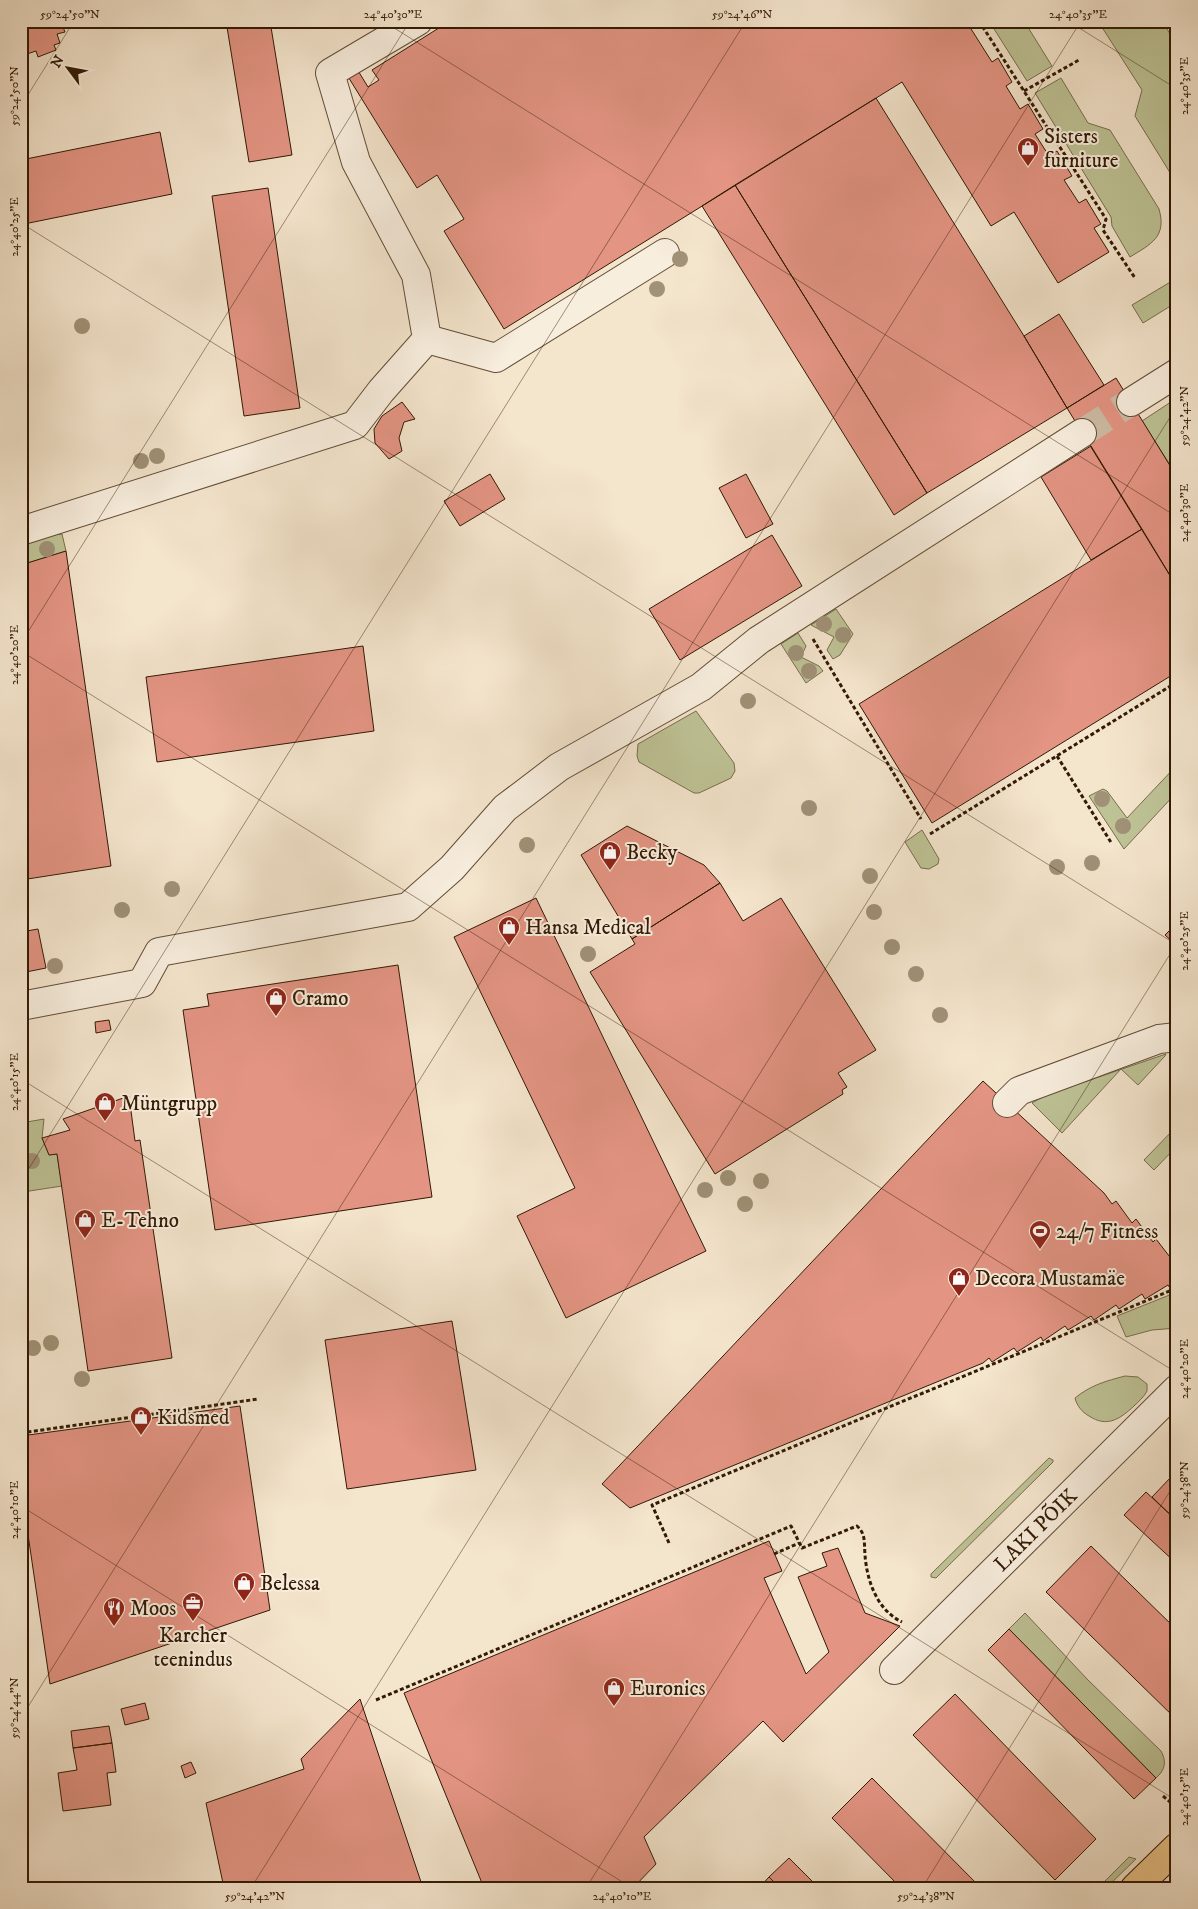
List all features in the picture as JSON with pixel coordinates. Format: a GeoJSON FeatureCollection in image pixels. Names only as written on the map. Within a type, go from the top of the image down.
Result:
{"type":"FeatureCollection","features":[{"type":"Feature","properties":{"kind":"main road"},"geometry":{"type":"LineString","coordinates":[[1135,1888],[1177,1847]]}},
{"type":"Feature","properties":{"kind":"street"},"geometry":{"type":"LineString","coordinates":[[418,21],[330,73],[356,162],[416,275],[427,339]]}},
{"type":"Feature","properties":{"kind":"street"},"geometry":{"type":"LineString","coordinates":[[427,339],[496,358],[665,253]]}},
{"type":"Feature","properties":{"kind":"street"},"geometry":{"type":"LineString","coordinates":[[21,531],[355,424],[427,339]]}},
{"type":"Feature","properties":{"kind":"street"},"geometry":{"type":"LineString","coordinates":[[1131,402],[1177,373]]}},
{"type":"Feature","properties":{"kind":"street"},"geometry":{"type":"LineString","coordinates":[[21,1006],[142,983],[159,952],[408,907],[452,868],[505,808],[552,773],[701,687],[759,640],[1082,433]]}},
{"type":"Feature","properties":{"kind":"street"},"geometry":{"type":"LineString","coordinates":[[1007,1103],[1019,1091],[1159,1039],[1177,1037]]}},
{"type":"Feature","properties":{"kind":"street","name":"LAKI PÕIK"},"geometry":{"type":"LineString","coordinates":[[894,1670],[1177,1389]]}},
{"type":"Feature","properties":{"kind":"path"},"geometry":{"type":"LineString","coordinates":[[979,21],[1106,219],[1103,230],[1135,278]]}},
{"type":"Feature","properties":{"kind":"path"},"geometry":{"type":"LineString","coordinates":[[1024,91],[1079,60]]}},
{"type":"Feature","properties":{"kind":"path"},"geometry":{"type":"LineString","coordinates":[[798,615],[921,819]]}},
{"type":"Feature","properties":{"kind":"path"},"geometry":{"type":"LineString","coordinates":[[930,834],[1177,682]]}},
{"type":"Feature","properties":{"kind":"path"},"geometry":{"type":"LineString","coordinates":[[1057,756],[1112,844]]}},
{"type":"Feature","properties":{"kind":"path"},"geometry":{"type":"LineString","coordinates":[[669,1543],[652,1505],[1177,1288]]}},
{"type":"Feature","properties":{"kind":"path"},"geometry":{"type":"LineString","coordinates":[[21,1433],[258,1400]]}},
{"type":"Feature","properties":{"kind":"path"},"geometry":{"type":"LineString","coordinates":[[376,1700],[791,1526],[802,1548],[857,1526],[862,1531],[865,1557],[876,1597],[885,1610],[904,1623],[906,1628]]}},
{"type":"Feature","properties":{"kind":"path"},"geometry":{"type":"LineString","coordinates":[[774,1554],[799,1543]]}},
{"type":"Feature","properties":{"kind":"path"},"geometry":{"type":"LineString","coordinates":[[1163,1796],[1177,1808]]}},
{"type":"Feature","properties":{"kind":"green space"},"geometry":{"type":"Polygon","coordinates":[[[989,21],[1024,21],[1052,66],[1027,81],[989,21]]]}},
{"type":"Feature","properties":{"kind":"green space"},"geometry":{"type":"Polygon","coordinates":[[[1098,21],[1162,21],[1177,45],[1177,184],[1135,116],[1142,90],[1098,21]]]}},
{"type":"Feature","properties":{"kind":"green space"},"geometry":{"type":"Polygon","coordinates":[[[1061,78],[1088,123],[1110,130],[1159,209],[1161,226],[1159,233],[1145,248],[1130,257],[1112,226],[1111,217],[1035,93],[1061,78]]]}},
{"type":"Feature","properties":{"kind":"green space"},"geometry":{"type":"Polygon","coordinates":[[[1177,278],[1177,302],[1143,323],[1132,305],[1177,278]]]}},
{"type":"Feature","properties":{"kind":"green space"},"geometry":{"type":"Polygon","coordinates":[[[1177,398],[1177,470],[1174,471],[1142,421],[1177,398]]]}},
{"type":"Feature","properties":{"kind":"green space"},"geometry":{"type":"Polygon","coordinates":[[[62,534],[66,551],[21,565],[21,545],[52,535],[62,534]]]}},
{"type":"Feature","properties":{"kind":"green space"},"geometry":{"type":"Polygon","coordinates":[[[836,609],[853,634],[840,655],[833,659],[827,650],[834,637],[811,625],[836,609]]]}},
{"type":"Feature","properties":{"kind":"green space"},"geometry":{"type":"Polygon","coordinates":[[[798,633],[806,646],[801,657],[819,666],[823,671],[806,683],[781,644],[798,633]]]}},
{"type":"Feature","properties":{"kind":"green space"},"geometry":{"type":"Polygon","coordinates":[[[696,711],[734,763],[735,771],[731,778],[699,793],[694,793],[639,762],[637,756],[638,744],[696,711]]]}},
{"type":"Feature","properties":{"kind":"green space"},"geometry":{"type":"Polygon","coordinates":[[[1177,765],[1177,792],[1124,849],[1089,796],[1103,789],[1107,791],[1127,818],[1177,765]]]}},
{"type":"Feature","properties":{"kind":"green space"},"geometry":{"type":"Polygon","coordinates":[[[922,830],[939,859],[938,864],[929,869],[921,868],[905,842],[922,830]]]}},
{"type":"Feature","properties":{"kind":"green space"},"geometry":{"type":"Polygon","coordinates":[[[1166,1054],[1138,1085],[1121,1069],[1166,1054]]]}},
{"type":"Feature","properties":{"kind":"green space"},"geometry":{"type":"Polygon","coordinates":[[[1120,1070],[1062,1133],[1032,1103],[1046,1095],[1120,1070]]]}},
{"type":"Feature","properties":{"kind":"green space"},"geometry":{"type":"Polygon","coordinates":[[[44,1119],[42,1138],[49,1155],[57,1154],[62,1186],[23,1192],[24,1216],[21,1217],[21,1123],[44,1119]]]}},
{"type":"Feature","properties":{"kind":"green space"},"geometry":{"type":"Polygon","coordinates":[[[1177,1126],[1177,1146],[1154,1170],[1144,1160],[1177,1126]]]}},
{"type":"Feature","properties":{"kind":"green space"},"geometry":{"type":"Polygon","coordinates":[[[1177,1292],[1177,1328],[1152,1330],[1126,1337],[1117,1316],[1177,1292]]]}},
{"type":"Feature","properties":{"kind":"green space"},"geometry":{"type":"Polygon","coordinates":[[[1125,1376],[1138,1377],[1147,1384],[1147,1391],[1140,1401],[1124,1415],[1107,1422],[1096,1420],[1078,1406],[1075,1398],[1087,1390],[1125,1376]]]}},
{"type":"Feature","properties":{"kind":"green space"},"geometry":{"type":"Polygon","coordinates":[[[1049,1458],[1053,1462],[936,1578],[931,1577],[931,1574],[1049,1458]]]}},
{"type":"Feature","properties":{"kind":"green space"},"geometry":{"type":"Polygon","coordinates":[[[1025,1613],[1088,1680],[1161,1751],[1164,1766],[1156,1778],[1009,1629],[1025,1613]]]}},
{"type":"Feature","properties":{"kind":"green space"},"geometry":{"type":"Polygon","coordinates":[[[1129,1857],[1136,1859],[1106,1888],[1098,1888],[1129,1857]]]}},
{"type":"Feature","properties":{"kind":"building"},"geometry":{"type":"Polygon","coordinates":[[[21,21],[65,21],[61,22],[65,32],[57,34],[60,43],[54,45],[56,50],[38,57],[36,51],[21,56],[21,21]]]}},
{"type":"Feature","properties":{"kind":"building"},"geometry":{"type":"Polygon","coordinates":[[[226,21],[270,21],[292,155],[249,162],[226,21]]]}},
{"type":"Feature","properties":{"kind":"building"},"geometry":{"type":"Polygon","coordinates":[[[450,21],[966,21],[992,62],[998,58],[1012,82],[1006,86],[1020,109],[1028,104],[1043,129],[1035,134],[1049,156],[1057,151],[1072,176],[1064,180],[1079,203],[1086,199],[1101,224],[1094,228],[1109,252],[1058,283],[1014,212],[991,226],[902,82],[504,329],[444,231],[464,219],[437,175],[417,188],[347,75],[357,69],[368,87],[379,80],[372,70],[450,21]]]}},
{"type":"Feature","properties":{"kind":"building"},"geometry":{"type":"Polygon","coordinates":[[[876,98],[1067,408],[927,493],[735,185],[876,98]]]}},
{"type":"Feature","properties":{"kind":"building"},"geometry":{"type":"Polygon","coordinates":[[[160,132],[172,194],[24,224],[21,209],[21,160],[160,132]]]}},
{"type":"Feature","properties":{"kind":"building"},"geometry":{"type":"Polygon","coordinates":[[[735,185],[927,493],[894,515],[702,206],[735,185]]]}},
{"type":"Feature","properties":{"kind":"building"},"geometry":{"type":"Polygon","coordinates":[[[268,188],[300,408],[244,416],[212,196],[268,188]]]}},
{"type":"Feature","properties":{"kind":"building"},"geometry":{"type":"Polygon","coordinates":[[[1059,314],[1104,385],[1067,408],[1024,336],[1059,314]]]}},
{"type":"Feature","properties":{"kind":"building"},"geometry":{"type":"Polygon","coordinates":[[[1116,378],[1177,477],[1177,587],[1067,408],[1116,378]]]}},
{"type":"Feature","properties":{"kind":"building"},"geometry":{"type":"Polygon","coordinates":[[[402,402],[415,419],[404,422],[399,438],[402,451],[389,459],[375,443],[374,429],[382,416],[402,402]]]}},
{"type":"Feature","properties":{"kind":"building"},"geometry":{"type":"Polygon","coordinates":[[[1091,446],[1142,529],[1091,560],[1041,477],[1091,446]]]}},
{"type":"Feature","properties":{"kind":"building"},"geometry":{"type":"Polygon","coordinates":[[[490,474],[505,499],[460,526],[444,501],[490,474]]]}},
{"type":"Feature","properties":{"kind":"building"},"geometry":{"type":"Polygon","coordinates":[[[746,474],[773,524],[746,538],[719,488],[746,474]]]}},
{"type":"Feature","properties":{"kind":"building"},"geometry":{"type":"Polygon","coordinates":[[[1142,529],[1177,587],[1177,672],[932,823],[859,704],[1142,529]]]}},
{"type":"Feature","properties":{"kind":"building"},"geometry":{"type":"Polygon","coordinates":[[[772,535],[802,586],[680,660],[649,609],[772,535]]]}},
{"type":"Feature","properties":{"kind":"building"},"geometry":{"type":"Polygon","coordinates":[[[66,551],[111,866],[21,880],[21,565],[66,551]]]}},
{"type":"Feature","properties":{"kind":"building"},"geometry":{"type":"Polygon","coordinates":[[[363,646],[374,731],[157,762],[146,677],[363,646]]]}},
{"type":"Feature","properties":{"kind":"building"},"geometry":{"type":"Polygon","coordinates":[[[627,826],[704,865],[720,883],[632,939],[581,855],[627,826]]]}},
{"type":"Feature","properties":{"kind":"building"},"geometry":{"type":"Polygon","coordinates":[[[720,883],[743,921],[781,898],[876,1050],[838,1073],[847,1087],[842,1090],[843,1094],[715,1174],[590,972],[635,944],[632,939],[720,883]]]}},
{"type":"Feature","properties":{"kind":"building"},"geometry":{"type":"Polygon","coordinates":[[[536,898],[706,1251],[566,1318],[517,1216],[575,1188],[454,937],[536,898]]]}},
{"type":"Feature","properties":{"kind":"building"},"geometry":{"type":"Polygon","coordinates":[[[1177,923],[1177,946],[1165,935],[1177,923]]]}},
{"type":"Feature","properties":{"kind":"building"},"geometry":{"type":"Polygon","coordinates":[[[38,929],[46,968],[21,973],[21,932],[38,929]]]}},
{"type":"Feature","properties":{"kind":"building"},"geometry":{"type":"Polygon","coordinates":[[[398,965],[432,1197],[215,1230],[183,1010],[209,1006],[207,994],[398,965]]]}},
{"type":"Feature","properties":{"kind":"building"},"geometry":{"type":"Polygon","coordinates":[[[109,1020],[111,1030],[96,1033],[95,1022],[109,1020]]]}},
{"type":"Feature","properties":{"kind":"building","name":"Decora Mustamäe"},"geometry":{"type":"Polygon","coordinates":[[[983,1081],[1104,1193],[1112,1204],[1116,1201],[1132,1223],[1136,1219],[1153,1242],[1156,1239],[1173,1261],[1177,1259],[1177,1284],[1170,1288],[1168,1285],[1145,1299],[1142,1294],[1119,1309],[1116,1305],[1094,1320],[1091,1316],[1068,1330],[1065,1326],[1043,1341],[1041,1337],[1017,1352],[1014,1348],[992,1362],[989,1358],[983,1363],[630,1508],[602,1484],[983,1081]]]}},
{"type":"Feature","properties":{"kind":"building"},"geometry":{"type":"Polygon","coordinates":[[[129,1096],[135,1141],[140,1140],[172,1358],[88,1371],[57,1154],[49,1155],[42,1138],[70,1130],[63,1119],[129,1096]]]}},
{"type":"Feature","properties":{"kind":"building"},"geometry":{"type":"Polygon","coordinates":[[[452,1321],[476,1470],[347,1489],[325,1340],[452,1321]]]}},
{"type":"Feature","properties":{"kind":"building"},"geometry":{"type":"Polygon","coordinates":[[[240,1406],[270,1610],[50,1684],[21,1487],[21,1436],[240,1406]]]}},
{"type":"Feature","properties":{"kind":"building"},"geometry":{"type":"Polygon","coordinates":[[[1172,1476],[1177,1480],[1177,1521],[1152,1497],[1172,1476]]]}},
{"type":"Feature","properties":{"kind":"building"},"geometry":{"type":"Polygon","coordinates":[[[1146,1492],[1177,1521],[1177,1564],[1124,1515],[1146,1492]]]}},
{"type":"Feature","properties":{"kind":"building","name":"Euronics"},"geometry":{"type":"Polygon","coordinates":[[[769,1541],[782,1571],[764,1578],[806,1674],[829,1652],[798,1577],[827,1566],[822,1553],[838,1548],[865,1613],[900,1626],[783,1742],[763,1721],[644,1837],[656,1864],[633,1888],[484,1888],[404,1693],[769,1541]]]}},
{"type":"Feature","properties":{"kind":"building"},"geometry":{"type":"Polygon","coordinates":[[[1091,1546],[1177,1630],[1177,1720],[1046,1592],[1091,1546]]]}},
{"type":"Feature","properties":{"kind":"building"},"geometry":{"type":"Polygon","coordinates":[[[1009,1629],[1156,1778],[1134,1799],[988,1650],[1009,1629]]]}},
{"type":"Feature","properties":{"kind":"building"},"geometry":{"type":"Polygon","coordinates":[[[955,1694],[1096,1839],[1055,1880],[913,1735],[955,1694]]]}},
{"type":"Feature","properties":{"kind":"building"},"geometry":{"type":"Polygon","coordinates":[[[360,1699],[423,1888],[224,1888],[206,1803],[304,1769],[301,1759],[360,1699]]]}},
{"type":"Feature","properties":{"kind":"building"},"geometry":{"type":"Polygon","coordinates":[[[145,1703],[149,1719],[125,1725],[121,1709],[145,1703]]]}},
{"type":"Feature","properties":{"kind":"building"},"geometry":{"type":"Polygon","coordinates":[[[109,1726],[112,1743],[73,1748],[71,1731],[109,1726]]]}},
{"type":"Feature","properties":{"kind":"building"},"geometry":{"type":"Polygon","coordinates":[[[112,1743],[116,1772],[107,1773],[111,1805],[63,1811],[58,1773],[77,1770],[73,1748],[112,1743]]]}},
{"type":"Feature","properties":{"kind":"building"},"geometry":{"type":"Polygon","coordinates":[[[191,1762],[196,1773],[185,1778],[181,1766],[191,1762]]]}},
{"type":"Feature","properties":{"kind":"building"},"geometry":{"type":"Polygon","coordinates":[[[872,1778],[981,1888],[901,1888],[832,1818],[872,1778]]]}},
{"type":"Feature","properties":{"kind":"building"},"geometry":{"type":"Polygon","coordinates":[[[789,1858],[819,1888],[780,1888],[769,1877],[789,1858]]]}},
{"type":"Feature","properties":{"kind":"building"},"geometry":{"type":"Polygon","coordinates":[[[769,1877],[780,1888],[759,1888],[769,1877]]]}},
{"type":"Feature","properties":{"kind":"tunnel"},"geometry":{"type":"LineString","coordinates":[[1082,433],[1131,402]]}},
{"type":"Feature","properties":{"kind":"place","name":"Sisters furniture"},"geometry":{"type":"Point","coordinates":[1028,167]}},
{"type":"Feature","properties":{"kind":"place","name":"Becky"},"geometry":{"type":"Point","coordinates":[610,871]}},
{"type":"Feature","properties":{"kind":"place","name":"Hansa Medical"},"geometry":{"type":"Point","coordinates":[509,946]}},
{"type":"Feature","properties":{"kind":"place","name":"Cramo"},"geometry":{"type":"Point","coordinates":[276,1017]}},
{"type":"Feature","properties":{"kind":"place","name":"Müntgrupp"},"geometry":{"type":"Point","coordinates":[105,1122]}},
{"type":"Feature","properties":{"kind":"place","name":"E-Tehno"},"geometry":{"type":"Point","coordinates":[85,1239]}},
{"type":"Feature","properties":{"kind":"place","name":"24/7 Fitness"},"geometry":{"type":"Point","coordinates":[1040,1250]}},
{"type":"Feature","properties":{"kind":"place","name":"Decora Mustamäe"},"geometry":{"type":"Point","coordinates":[959,1297]}},
{"type":"Feature","properties":{"kind":"place","name":"Kidsmed"},"geometry":{"type":"Point","coordinates":[141,1436]}},
{"type":"Feature","properties":{"kind":"place","name":"Belessa"},"geometry":{"type":"Point","coordinates":[244,1602]}},
{"type":"Feature","properties":{"kind":"place","name":"Karcher teenindus"},"geometry":{"type":"Point","coordinates":[193,1622]}},
{"type":"Feature","properties":{"kind":"place","name":"Moos"},"geometry":{"type":"Point","coordinates":[114,1627]}},
{"type":"Feature","properties":{"kind":"place","name":"Euronics"},"geometry":{"type":"Point","coordinates":[614,1707]}}]}
